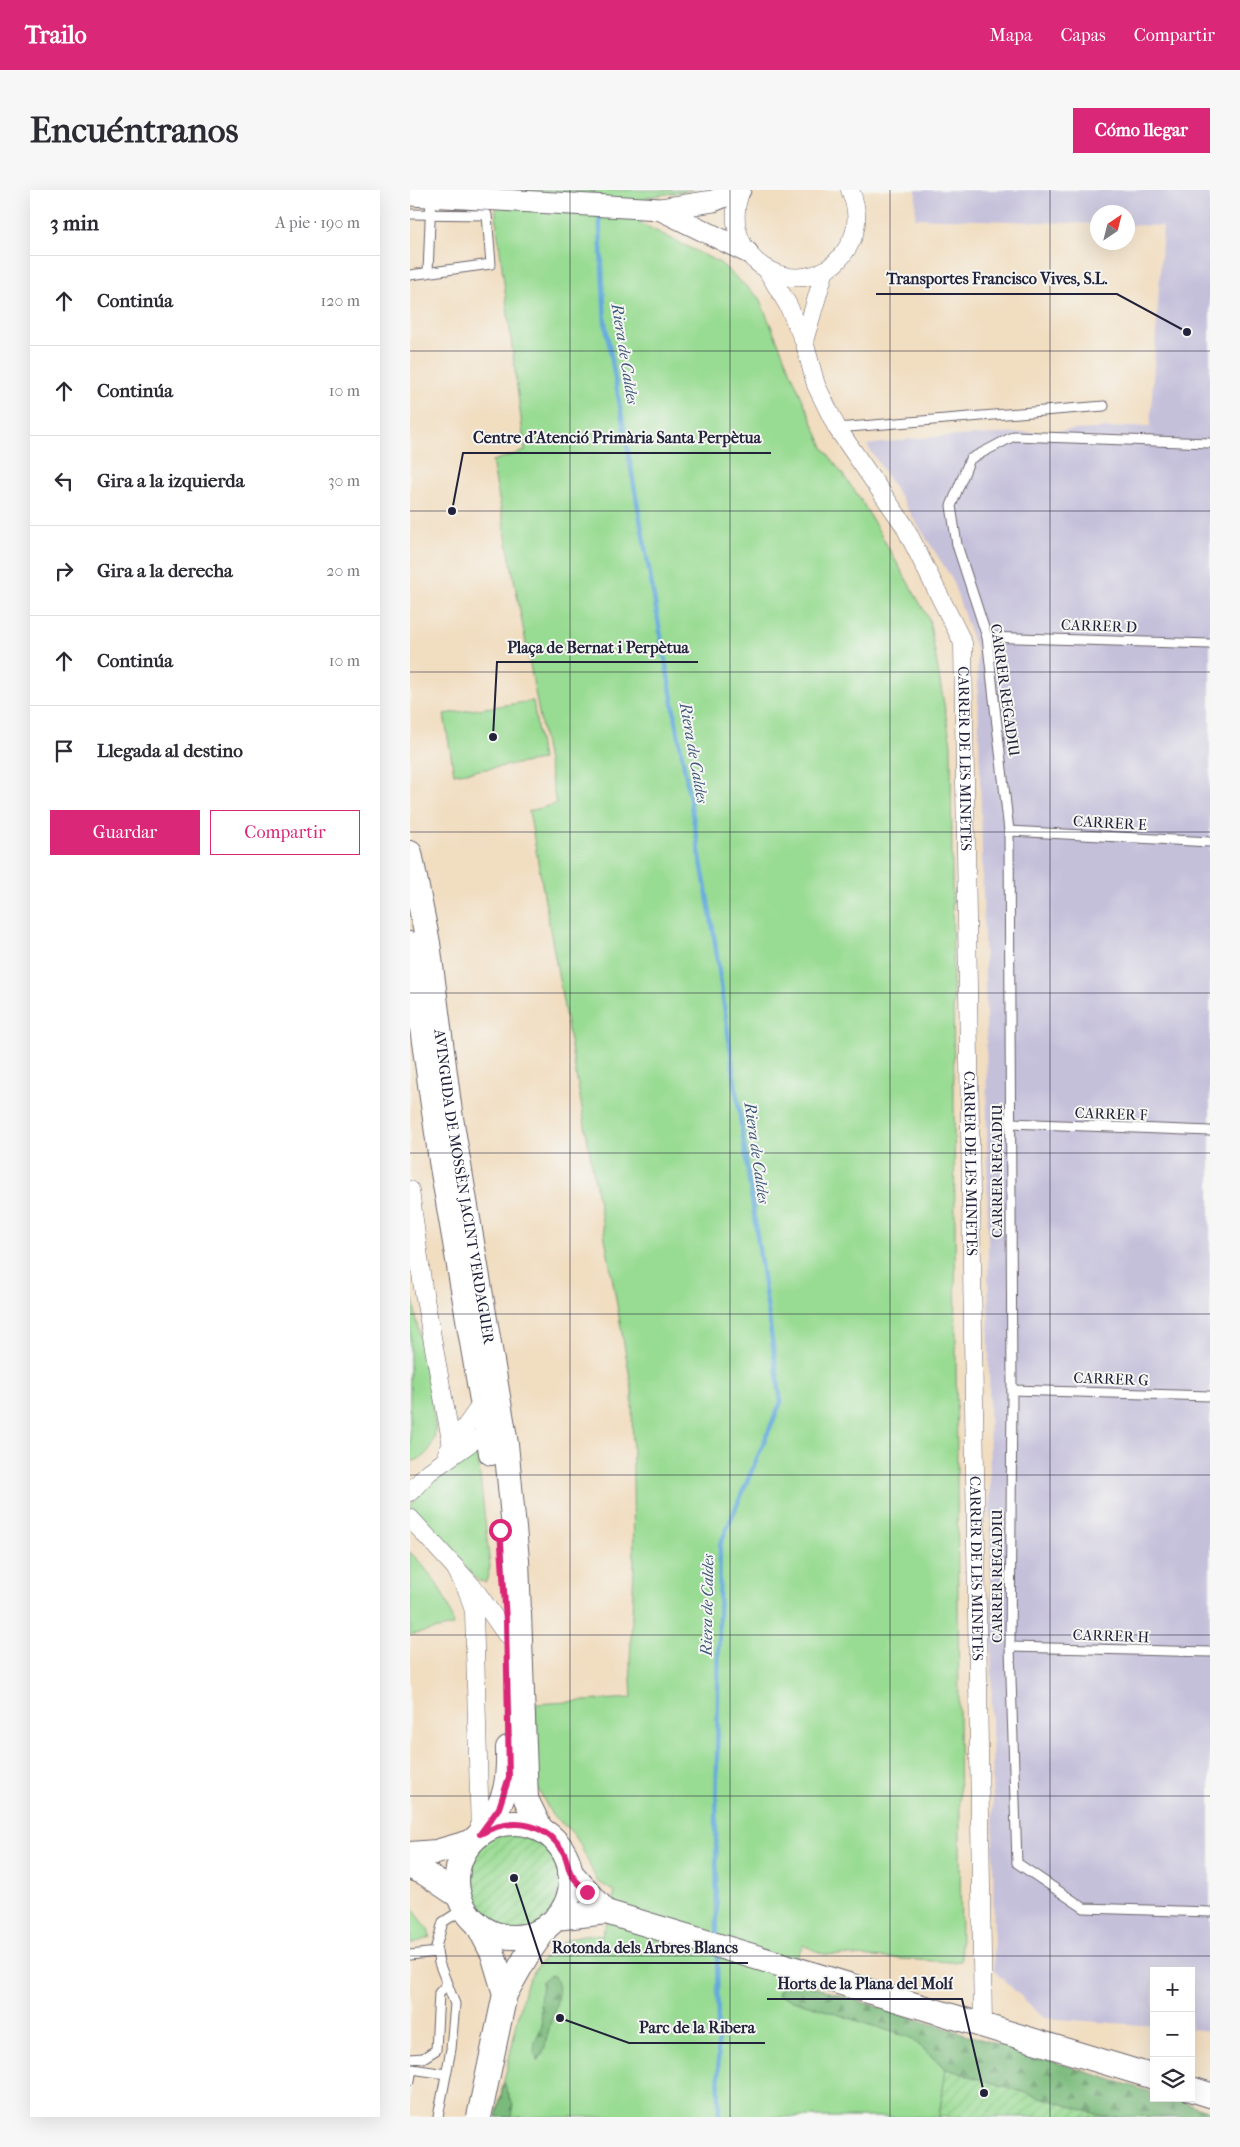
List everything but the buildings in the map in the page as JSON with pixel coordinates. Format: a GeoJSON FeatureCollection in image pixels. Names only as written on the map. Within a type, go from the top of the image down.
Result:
{"type":"FeatureCollection","features":[{"type":"Feature","properties":{"kind":"main road","name":"AVINGUDA DE MOSSÈN JACINT VERDAGUER"},"geometry":{"type":"LineString","coordinates":[[410,853],[428,943],[450,1112],[504,1434],[515,1520],[526,1800],[541,1830]]}},
{"type":"Feature","properties":{"kind":"main road","name":"AVINGUDA DE MOSSÈN JACINT VERDAGUER"},"geometry":{"type":"LineString","coordinates":[[410,944],[441,1161],[483,1402],[486,1439],[500,1530],[506,1627],[509,1777],[499,1808],[476,1838]]}},
{"type":"Feature","properties":{"kind":"main road"},"geometry":{"type":"LineString","coordinates":[[410,1854],[436,1852],[476,1838],[494,1826],[510,1823],[526,1824],[541,1830],[553,1840],[564,1852],[570,1872],[568,1897],[527,1955],[504,1994],[479,2117]]}},
{"type":"Feature","properties":{"kind":"main road"},"geometry":{"type":"LineString","coordinates":[[476,1838],[460,1862],[457,1873],[467,1909],[493,1954],[504,1994]]}},
{"type":"Feature","properties":{"kind":"main road"},"geometry":{"type":"LineString","coordinates":[[410,1867],[423,1872],[490,1931],[505,1936],[520,1936],[535,1932],[552,1922],[606,1912],[1150,2076]]}},
{"type":"Feature","properties":{"kind":"main road"},"geometry":{"type":"LineString","coordinates":[[570,1872],[606,1912]]}},
{"type":"Feature","properties":{"kind":"main road"},"geometry":{"type":"LineString","coordinates":[[1195,2090],[1210,2095]]}},
{"type":"Feature","properties":{"kind":"street"},"geometry":{"type":"LineString","coordinates":[[410,195],[434,203],[654,209],[706,202],[741,190]]}},
{"type":"Feature","properties":{"kind":"street"},"geometry":{"type":"LineString","coordinates":[[741,190],[736,221],[741,242],[747,252],[767,270],[796,277],[825,270]]}},
{"type":"Feature","properties":{"kind":"street"},"geometry":{"type":"LineString","coordinates":[[804,341],[825,270],[846,250],[854,232],[856,213],[850,190]]}},
{"type":"Feature","properties":{"kind":"street"},"geometry":{"type":"LineString","coordinates":[[654,209],[747,252]]}},
{"type":"Feature","properties":{"kind":"street","name":"CARRER DE LES MINETES"},"geometry":{"type":"LineString","coordinates":[[767,270],[788,304],[804,341],[816,385],[837,428],[904,525],[963,643],[983,2026]]}},
{"type":"Feature","properties":{"kind":"street"},"geometry":{"type":"LineString","coordinates":[[410,1190],[416,1284],[452,1446]]}},
{"type":"Feature","properties":{"kind":"street"},"geometry":{"type":"LineString","coordinates":[[410,1492],[434,1469],[483,1402]]}},
{"type":"Feature","properties":{"kind":"street"},"geometry":{"type":"LineString","coordinates":[[410,1474],[434,1469],[476,1439],[486,1439]]}},
{"type":"Feature","properties":{"kind":"street","name":"AVINGUDA DE MOSSÈN JACINT VERDAGUER"},"geometry":{"type":"LineString","coordinates":[[486,1439],[496,1448],[506,1502],[515,1520]]}},
{"type":"Feature","properties":{"kind":"street"},"geometry":{"type":"LineString","coordinates":[[411,1518],[506,1627]]}},
{"type":"Feature","properties":{"kind":"street","name":"AVINGUDA DE MOSSÈN JACINT VERDAGUER"},"geometry":{"type":"LineString","coordinates":[[506,1627],[512,1601],[511,1572],[517,1560]]}},
{"type":"Feature","properties":{"kind":"street"},"geometry":{"type":"LineString","coordinates":[[454,1567],[468,1592],[474,1611],[476,1838]]}},
{"type":"Feature","properties":{"kind":"lane"},"geometry":{"type":"LineString","coordinates":[[428,273],[434,203]]}},
{"type":"Feature","properties":{"kind":"lane"},"geometry":{"type":"LineString","coordinates":[[410,214],[434,203],[487,215],[491,264],[410,276]]}},
{"type":"Feature","properties":{"kind":"lane"},"geometry":{"type":"LineString","coordinates":[[837,428],[1104,406]]}},
{"type":"Feature","properties":{"kind":"lane","name":"CARRER REGADIU"},"geometry":{"type":"LineString","coordinates":[[1210,443],[1014,436],[970,459],[951,506],[957,545],[987,637],[1010,831],[1012,1390],[1010,1647],[1017,1863],[1084,1908],[1210,1912]]}},
{"type":"Feature","properties":{"kind":"lane","name":"CARRER D"},"geometry":{"type":"LineString","coordinates":[[987,637],[1210,644]]}},
{"type":"Feature","properties":{"kind":"lane","name":"CARRER E"},"geometry":{"type":"LineString","coordinates":[[1010,831],[1210,842]]}},
{"type":"Feature","properties":{"kind":"lane","name":"CARRER F"},"geometry":{"type":"LineString","coordinates":[[1011,1123],[1210,1131]]}},
{"type":"Feature","properties":{"kind":"lane","name":"CARRER G"},"geometry":{"type":"LineString","coordinates":[[1012,1390],[1210,1396]]}},
{"type":"Feature","properties":{"kind":"lane","name":"CARRER H"},"geometry":{"type":"LineString","coordinates":[[1010,1647],[1210,1652]]}},
{"type":"Feature","properties":{"kind":"lane"},"geometry":{"type":"LineString","coordinates":[[438,2117],[455,2024],[456,2004],[436,1947],[443,1922],[467,1909]]}},
{"type":"Feature","properties":{"kind":"lane"},"geometry":{"type":"LineString","coordinates":[[410,1955],[437,1952]]}},
{"type":"Feature","properties":{"kind":"lane"},"geometry":{"type":"LineString","coordinates":[[410,2059],[423,2058],[436,2050],[439,1993],[448,1983]]}},
{"type":"Feature","properties":{"kind":"lane"},"geometry":{"type":"LineString","coordinates":[[410,2080],[412,2069],[446,2074]]}},
{"type":"Feature","properties":{"kind":"shaded area"},"geometry":{"type":"Polygon","coordinates":[[[916,190],[1210,190],[1210,2031],[1195,2029],[1195,1967],[1150,1967],[1150,2026],[1044,2018],[994,1971],[986,1015],[977,652],[951,577],[867,445],[919,438],[1150,426],[1163,226],[1135,225],[1135,205],[1090,205],[1090,224],[915,218],[916,190]]]}},
{"type":"Feature","properties":{"kind":"green space"},"geometry":{"type":"Polygon","coordinates":[[[490,190],[693,190],[647,197],[640,223],[720,263],[759,298],[823,447],[861,500],[929,619],[951,744],[961,1961],[951,1962],[823,1954],[803,1945],[777,1994],[911,2038],[946,2069],[939,2117],[496,2117],[525,1987],[538,1965],[556,1947],[577,1936],[602,1936],[615,1892],[597,1881],[579,1842],[571,1831],[552,1815],[535,1783],[536,1704],[632,1698],[630,1662],[634,1567],[632,1389],[529,811],[556,804],[492,461],[525,451],[496,219],[496,191],[490,190]]]}},
{"type":"Feature","properties":{"kind":"green space"},"geometry":{"type":"Polygon","coordinates":[[[533,701],[542,760],[454,774],[444,714],[533,701]]]}},
{"type":"Feature","properties":{"kind":"green space"},"geometry":{"type":"Polygon","coordinates":[[[410,1298],[413,1300],[435,1429],[433,1442],[427,1453],[417,1460],[410,1462],[410,1298]]]}},
{"type":"Feature","properties":{"kind":"green space"},"geometry":{"type":"Polygon","coordinates":[[[469,1453],[474,1453],[478,1458],[490,1567],[486,1582],[479,1581],[412,1510],[411,1504],[434,1478],[469,1453]]]}},
{"type":"Feature","properties":{"kind":"green space"},"geometry":{"type":"Polygon","coordinates":[[[410,1552],[438,1586],[448,1605],[453,1626],[410,1635],[410,1552]]]}},
{"type":"Feature","properties":{"kind":"green space"},"geometry":{"type":"Polygon","coordinates":[[[514,1824],[535,1828],[554,1840],[566,1859],[570,1880],[566,1901],[554,1920],[535,1932],[514,1936],[493,1932],[474,1920],[462,1901],[458,1880],[462,1859],[474,1840],[493,1828],[514,1824]]]}},
{"type":"Feature","properties":{"kind":"green space"},"geometry":{"type":"Polygon","coordinates":[[[410,1905],[428,1929],[430,1937],[410,1945],[410,1905]]]}},
{"type":"Feature","properties":{"kind":"green space"},"geometry":{"type":"Polygon","coordinates":[[[550,1975],[554,1976],[557,1983],[558,1998],[544,2049],[538,2062],[534,2052],[535,2041],[542,2026],[540,2004],[542,1981],[550,1975]]]}},
{"type":"Feature","properties":{"kind":"green space"},"geometry":{"type":"Polygon","coordinates":[[[785,1978],[1150,2092],[1150,2102],[1182,2102],[1210,2111],[1210,2117],[1106,2117],[946,2069],[911,2038],[777,1995],[785,1978]]]}},
{"type":"Feature","properties":{"kind":"green space"},"geometry":{"type":"Polygon","coordinates":[[[946,2069],[1106,2117],[939,2117],[946,2069]]]}},
{"type":"Feature","properties":{"kind":"green space"},"geometry":{"type":"Polygon","coordinates":[[[504,2082],[513,2105],[511,2117],[496,2117],[504,2082]]]}},
{"type":"Feature","properties":{"kind":"waterway","name":"Riera de Caldes"},"geometry":{"type":"LineString","coordinates":[[599,211],[605,322],[713,929],[781,1402],[720,1545],[716,1830],[717,1937]]}},
{"type":"Feature","properties":{"kind":"waterway","name":"Riera de Caldes"},"geometry":{"type":"LineString","coordinates":[[717,1952],[719,2117]]}},
{"type":"Feature","properties":{"kind":"place","name":"Transportes Francisco Vives, S.L."},"geometry":{"type":"Point","coordinates":[1187,332]}},
{"type":"Feature","properties":{"kind":"place","name":"Centre d'Atenció Primària Santa Perpètua"},"geometry":{"type":"Point","coordinates":[452,511]}},
{"type":"Feature","properties":{"kind":"place","name":"Plaça de Bernat i Perpètua"},"geometry":{"type":"Point","coordinates":[493,737]}},
{"type":"Feature","properties":{"kind":"place","name":"Rotonda dels Arbres Blancs"},"geometry":{"type":"Point","coordinates":[514,1878]}},
{"type":"Feature","properties":{"kind":"place","name":"Parc de la Ribera"},"geometry":{"type":"Point","coordinates":[560,2018]}},
{"type":"Feature","properties":{"kind":"place","name":"Horts de la Plana del Molí"},"geometry":{"type":"Point","coordinates":[984,2093]}},
{"type":"Feature","properties":{"kind":"route"},"geometry":{"type":"LineString","coordinates":[[500,1530],[506,1621],[509,1777],[499,1808],[480,1834],[494,1826],[510,1823],[526,1824],[541,1830],[550,1836],[564,1852],[570,1872],[587,1892]]}}]}
